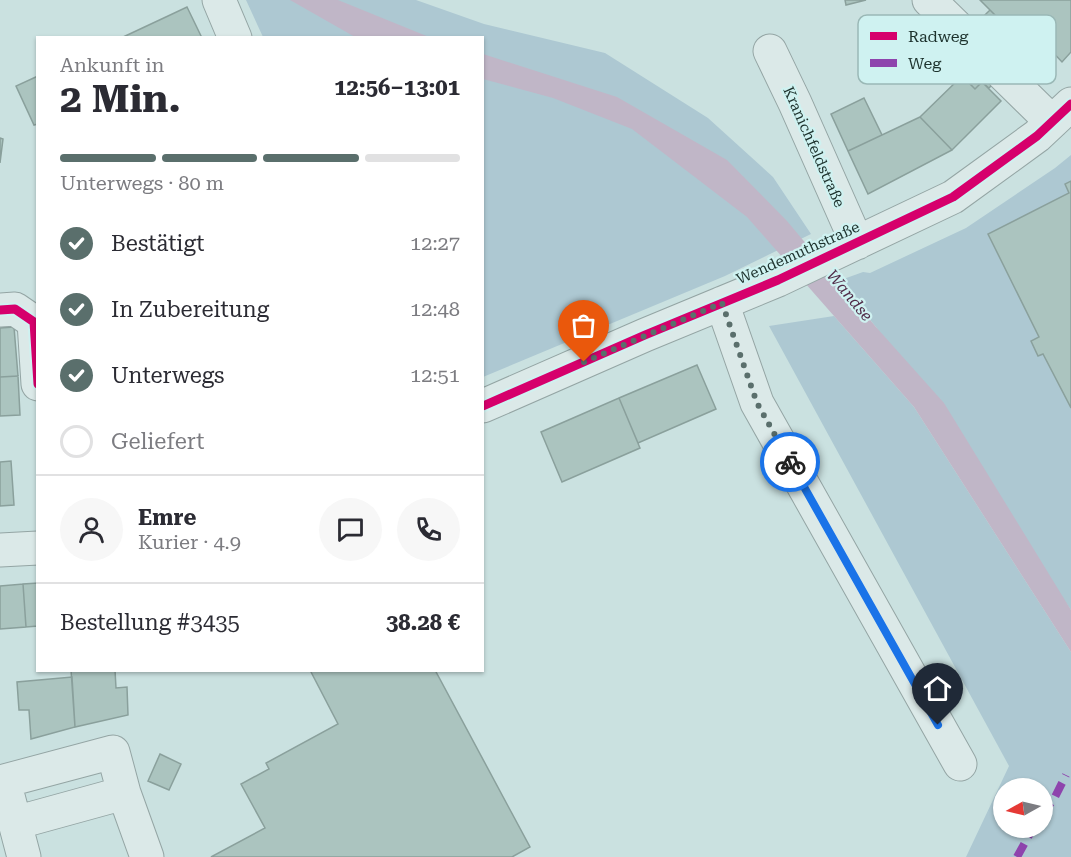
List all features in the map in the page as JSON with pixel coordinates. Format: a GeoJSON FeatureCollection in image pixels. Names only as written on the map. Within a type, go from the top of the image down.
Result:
{"type":"FeatureCollection","features":[{"type":"Feature","properties":{"kind":"street"},"geometry":{"type":"LineString","coordinates":[[219,0],[234,36]]}},
{"type":"Feature","properties":{"kind":"street"},"geometry":{"type":"LineString","coordinates":[[929,0],[944,15]]}},
{"type":"Feature","properties":{"kind":"street","name":"Kranichfeldstraße"},"geometry":{"type":"LineString","coordinates":[[770,51],[795,103],[844,249]]}},
{"type":"Feature","properties":{"kind":"street"},"geometry":{"type":"LineString","coordinates":[[1018,84],[1062,113]]}},
{"type":"Feature","properties":{"kind":"street","name":"Wendemuthstraße"},"geometry":{"type":"LineString","coordinates":[[484,406],[786,276],[953,197],[1037,136],[1062,113]]}},
{"type":"Feature","properties":{"kind":"street"},"geometry":{"type":"LineString","coordinates":[[722,303],[757,403],[960,764]]}},
{"type":"Feature","properties":{"kind":"street"},"geometry":{"type":"LineString","coordinates":[[0,310],[15,309],[34,322],[36,353]]}},
{"type":"Feature","properties":{"kind":"street"},"geometry":{"type":"LineString","coordinates":[[0,550],[36,548]]}},
{"type":"Feature","properties":{"kind":"street"},"geometry":{"type":"LineString","coordinates":[[24,857],[4,781],[113,752],[124,793],[147,857]]}},
{"type":"Feature","properties":{"kind":"street"},"geometry":{"type":"LineString","coordinates":[[15,823],[124,793]]}},
{"type":"Feature","properties":{"kind":"shaded area"},"geometry":{"type":"Polygon","coordinates":[[[246,0],[416,0],[484,24],[605,53],[708,118],[773,177],[811,234],[725,276],[484,377],[484,36],[263,36],[246,0]]]}},
{"type":"Feature","properties":{"kind":"shaded area"},"geometry":{"type":"Polygon","coordinates":[[[290,0],[338,0],[427,36],[353,36],[290,0]]]}},
{"type":"Feature","properties":{"kind":"shaded area"},"geometry":{"type":"Polygon","coordinates":[[[484,54],[617,97],[727,160],[787,221],[876,327],[944,403],[1071,610],[1071,652],[914,407],[747,217],[632,129],[553,98],[484,79],[484,54]]]}},
{"type":"Feature","properties":{"kind":"shaded area"},"geometry":{"type":"Polygon","coordinates":[[[1071,155],[1071,610],[876,327],[838,281],[863,272],[870,273],[966,228],[1071,155]]]}},
{"type":"Feature","properties":{"kind":"shaded area"},"geometry":{"type":"Polygon","coordinates":[[[834,316],[914,407],[1071,652],[1071,857],[966,857],[993,800],[993,838],[1053,838],[1053,778],[1003,778],[1009,766],[769,326],[834,316]]]}},
{"type":"Feature","properties":{"kind":"building"},"geometry":{"type":"Polygon","coordinates":[[[845,0],[866,0],[846,5],[845,0]]]}},
{"type":"Feature","properties":{"kind":"building"},"geometry":{"type":"Polygon","coordinates":[[[980,0],[1071,0],[1071,52],[1062,62],[1056,56],[1056,15],[995,15],[980,0]]]}},
{"type":"Feature","properties":{"kind":"building"},"geometry":{"type":"Polygon","coordinates":[[[187,7],[201,36],[125,36],[187,7]]]}},
{"type":"Feature","properties":{"kind":"building"},"geometry":{"type":"Polygon","coordinates":[[[990,10],[995,15],[985,15],[990,10]]]}},
{"type":"Feature","properties":{"kind":"building"},"geometry":{"type":"Polygon","coordinates":[[[36,77],[36,124],[34,125],[16,86],[36,77]]]}},
{"type":"Feature","properties":{"kind":"building"},"geometry":{"type":"Polygon","coordinates":[[[954,84],[970,84],[975,89],[980,84],[984,84],[1001,101],[952,150],[920,117],[954,84]]]}},
{"type":"Feature","properties":{"kind":"building"},"geometry":{"type":"Polygon","coordinates":[[[970,84],[980,84],[975,89],[970,84]]]}},
{"type":"Feature","properties":{"kind":"building"},"geometry":{"type":"Polygon","coordinates":[[[864,98],[882,135],[848,151],[831,114],[864,98]]]}},
{"type":"Feature","properties":{"kind":"building"},"geometry":{"type":"Polygon","coordinates":[[[920,117],[952,150],[868,194],[848,151],[920,117]]]}},
{"type":"Feature","properties":{"kind":"building"},"geometry":{"type":"Polygon","coordinates":[[[0,138],[3,139],[0,163],[0,138]]]}},
{"type":"Feature","properties":{"kind":"building"},"geometry":{"type":"Polygon","coordinates":[[[1071,181],[1071,408],[1043,354],[1038,356],[1031,341],[1039,337],[988,234],[1069,193],[1065,184],[1071,181]]]}},
{"type":"Feature","properties":{"kind":"building"},"geometry":{"type":"Polygon","coordinates":[[[14,327],[18,376],[0,377],[0,328],[14,327]]]}},
{"type":"Feature","properties":{"kind":"building"},"geometry":{"type":"Polygon","coordinates":[[[697,365],[716,409],[638,443],[619,398],[697,365]]]}},
{"type":"Feature","properties":{"kind":"building"},"geometry":{"type":"Polygon","coordinates":[[[18,376],[20,415],[0,416],[0,377],[18,376]]]}},
{"type":"Feature","properties":{"kind":"building"},"geometry":{"type":"Polygon","coordinates":[[[619,398],[640,448],[562,482],[541,432],[619,398]]]}},
{"type":"Feature","properties":{"kind":"building"},"geometry":{"type":"Polygon","coordinates":[[[11,461],[14,505],[0,506],[0,462],[11,461]]]}},
{"type":"Feature","properties":{"kind":"building"},"geometry":{"type":"Polygon","coordinates":[[[36,583],[36,626],[26,627],[23,584],[36,583]]]}},
{"type":"Feature","properties":{"kind":"building"},"geometry":{"type":"Polygon","coordinates":[[[23,584],[26,627],[0,629],[0,586],[23,584]]]}},
{"type":"Feature","properties":{"kind":"building"},"geometry":{"type":"Polygon","coordinates":[[[71,672],[115,672],[116,688],[127,687],[128,715],[75,727],[71,672]]]}},
{"type":"Feature","properties":{"kind":"building"},"geometry":{"type":"Polygon","coordinates":[[[311,672],[436,672],[530,847],[512,857],[211,857],[265,828],[241,784],[269,769],[266,763],[338,724],[311,672]]]}},
{"type":"Feature","properties":{"kind":"building"},"geometry":{"type":"Polygon","coordinates":[[[72,677],[75,727],[31,739],[29,710],[19,710],[17,682],[72,677]]]}},
{"type":"Feature","properties":{"kind":"building"},"geometry":{"type":"Polygon","coordinates":[[[160,754],[181,764],[169,790],[148,781],[160,754]]]}},
{"type":"Feature","properties":{"kind":"marked path"},"geometry":{"type":"LineString","coordinates":[[1053,800],[1066,775]]}},
{"type":"Feature","properties":{"kind":"marked path"},"geometry":{"type":"LineString","coordinates":[[1017,857],[1027,838]]}},
{"type":"Feature","properties":{"kind":"cycle path"},"geometry":{"type":"LineString","coordinates":[[484,406],[778,280],[953,197],[1037,136],[1071,104]]}},
{"type":"Feature","properties":{"kind":"cycle path"},"geometry":{"type":"LineString","coordinates":[[0,310],[15,309],[34,322],[36,353]]}},
{"type":"Feature","properties":{"kind":"way so far"},"geometry":{"type":"LineString","coordinates":[[584,362],[722,303],[757,403],[790,462]]}},
{"type":"Feature","properties":{"kind":"route"},"geometry":{"type":"LineString","coordinates":[[790,462],[938,725]]}},
{"type":"Feature","properties":{"kind":"water label","name":"Wandse"},"geometry":{"type":"Point","coordinates":[850,295]}}]}
